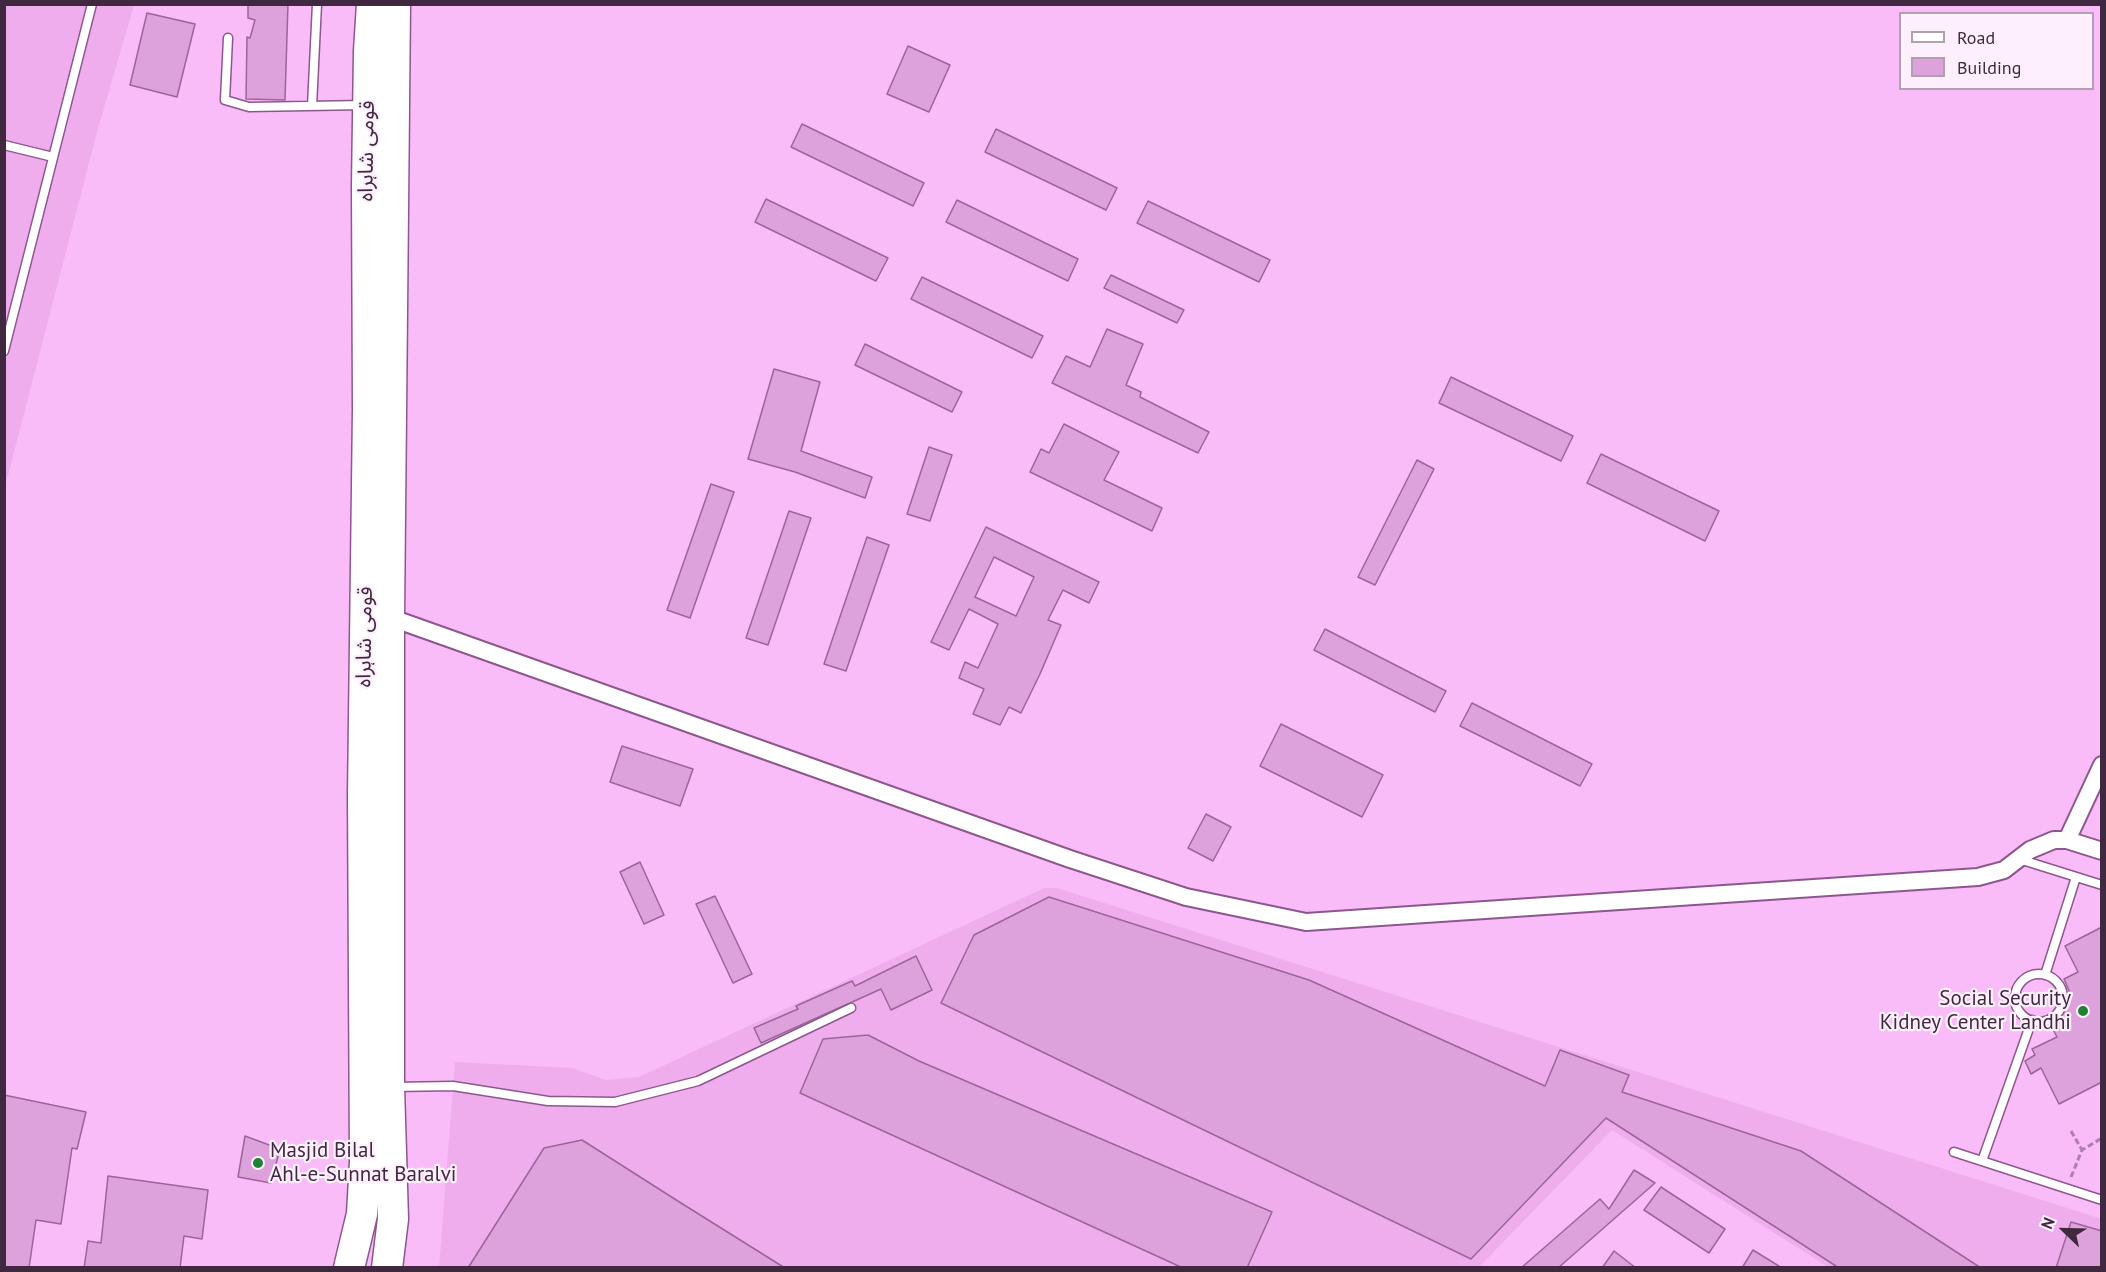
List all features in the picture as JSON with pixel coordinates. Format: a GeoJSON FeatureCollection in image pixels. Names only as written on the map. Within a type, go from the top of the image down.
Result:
{"type":"FeatureCollection","features":[{"type":"Feature","properties":{"kind":"highway","name":"قومی شاہراہ"},"geometry":{"type":"LineString","coordinates":[[349,1268],[362,1214],[365,1162],[363,796],[368,409],[368,105],[372,4]]}},
{"type":"Feature","properties":{"kind":"highway","name":"قومی شاہراہ"},"geometry":{"type":"LineString","coordinates":[[390,1266],[393,1219],[389,1087],[389,617],[395,4]]}},
{"type":"Feature","properties":{"kind":"street"},"geometry":{"type":"LineString","coordinates":[[389,617],[1070,859],[1186,897],[1306,922],[1978,877],[2004,870],[2030,850],[2054,840],[2067,840],[2102,851]]}},
{"type":"Feature","properties":{"kind":"street"},"geometry":{"type":"LineString","coordinates":[[2067,840],[2102,765]]}},
{"type":"Feature","properties":{"kind":"lane"},"geometry":{"type":"LineString","coordinates":[[4,351],[92,4]]}},
{"type":"Feature","properties":{"kind":"lane"},"geometry":{"type":"LineString","coordinates":[[312,106],[317,4]]}},
{"type":"Feature","properties":{"kind":"lane"},"geometry":{"type":"LineString","coordinates":[[228,39],[225,100],[249,107],[368,105]]}},
{"type":"Feature","properties":{"kind":"lane"},"geometry":{"type":"LineString","coordinates":[[4,144],[54,157]]}},
{"type":"Feature","properties":{"kind":"lane"},"geometry":{"type":"LineString","coordinates":[[2018,859],[2102,885]]}},
{"type":"Feature","properties":{"kind":"lane"},"geometry":{"type":"LineString","coordinates":[[2045,975],[2076,877]]}},
{"type":"Feature","properties":{"kind":"lane"},"geometry":{"type":"LineString","coordinates":[[2038,974],[2045,975],[2057,983],[2061,990],[2061,1004],[2053,1016],[2039,1021],[2032,1020],[2020,1012],[2015,998],[2016,991],[2024,979],[2038,974]]}},
{"type":"Feature","properties":{"kind":"lane"},"geometry":{"type":"LineString","coordinates":[[389,1087],[453,1086],[548,1101],[615,1102],[698,1081],[851,1008]]}},
{"type":"Feature","properties":{"kind":"lane"},"geometry":{"type":"LineString","coordinates":[[1982,1161],[2032,1020]]}},
{"type":"Feature","properties":{"kind":"lane"},"geometry":{"type":"LineString","coordinates":[[1954,1152],[2102,1200]]}},
{"type":"Feature","properties":{"kind":"path"},"geometry":{"type":"LineString","coordinates":[[2071,1131],[2082,1150]]}},
{"type":"Feature","properties":{"kind":"path"},"geometry":{"type":"LineString","coordinates":[[2067,1189],[2082,1150],[2102,1138]]}},
{"type":"Feature","properties":{"kind":"shaded area"},"geometry":{"type":"Polygon","coordinates":[[[5,5],[134,5],[97,132],[5,487],[5,5]]]}},
{"type":"Feature","properties":{"kind":"shaded area"},"geometry":{"type":"Polygon","coordinates":[[[1044,888],[1057,888],[2102,1219],[2101,1267],[1828,1267],[1612,1130],[1479,1267],[439,1268],[455,1062],[572,1068],[606,1080],[639,1077],[1044,888]]]}},
{"type":"Feature","properties":{"kind":"building"},"geometry":{"type":"Polygon","coordinates":[[[248,4],[288,4],[285,100],[246,99],[247,37],[250,38],[255,20],[248,18],[248,4]]]}},
{"type":"Feature","properties":{"kind":"building"},"geometry":{"type":"Polygon","coordinates":[[[147,13],[195,24],[177,97],[130,85],[147,13]]]}},
{"type":"Feature","properties":{"kind":"building"},"geometry":{"type":"Polygon","coordinates":[[[908,46],[950,65],[929,112],[887,94],[908,46]]]}},
{"type":"Feature","properties":{"kind":"building"},"geometry":{"type":"Polygon","coordinates":[[[802,124],[924,183],[913,206],[791,147],[802,124]]]}},
{"type":"Feature","properties":{"kind":"building"},"geometry":{"type":"Polygon","coordinates":[[[996,129],[1117,188],[1106,210],[985,152],[996,129]]]}},
{"type":"Feature","properties":{"kind":"building"},"geometry":{"type":"Polygon","coordinates":[[[766,199],[888,258],[876,281],[755,222],[766,199]]]}},
{"type":"Feature","properties":{"kind":"building"},"geometry":{"type":"Polygon","coordinates":[[[957,200],[1078,259],[1068,281],[946,222],[957,200]]]}},
{"type":"Feature","properties":{"kind":"building"},"geometry":{"type":"Polygon","coordinates":[[[1148,201],[1270,260],[1259,282],[1137,223],[1148,201]]]}},
{"type":"Feature","properties":{"kind":"building"},"geometry":{"type":"Polygon","coordinates":[[[1111,275],[1184,310],[1177,323],[1104,288],[1111,275]]]}},
{"type":"Feature","properties":{"kind":"building"},"geometry":{"type":"Polygon","coordinates":[[[922,277],[1043,336],[1032,358],[911,299],[922,277]]]}},
{"type":"Feature","properties":{"kind":"building"},"geometry":{"type":"Polygon","coordinates":[[[1107,329],[1143,344],[1126,385],[1141,392],[1140,397],[1209,432],[1198,453],[1052,383],[1066,356],[1090,367],[1107,329]]]}},
{"type":"Feature","properties":{"kind":"building"},"geometry":{"type":"Polygon","coordinates":[[[865,344],[962,392],[952,412],[855,365],[865,344]]]}},
{"type":"Feature","properties":{"kind":"building"},"geometry":{"type":"Polygon","coordinates":[[[774,369],[820,382],[801,451],[872,477],[865,498],[795,472],[748,459],[774,369]]]}},
{"type":"Feature","properties":{"kind":"building"},"geometry":{"type":"Polygon","coordinates":[[[1451,377],[1573,436],[1561,461],[1439,403],[1451,377]]]}},
{"type":"Feature","properties":{"kind":"building"},"geometry":{"type":"Polygon","coordinates":[[[1064,424],[1119,452],[1104,480],[1162,508],[1152,531],[1030,472],[1041,449],[1049,453],[1064,424]]]}},
{"type":"Feature","properties":{"kind":"building"},"geometry":{"type":"Polygon","coordinates":[[[929,447],[952,455],[930,521],[907,514],[929,447]]]}},
{"type":"Feature","properties":{"kind":"building"},"geometry":{"type":"Polygon","coordinates":[[[1601,454],[1719,511],[1705,541],[1587,483],[1601,454]]]}},
{"type":"Feature","properties":{"kind":"building"},"geometry":{"type":"Polygon","coordinates":[[[1417,460],[1434,469],[1375,585],[1358,577],[1417,460]]]}},
{"type":"Feature","properties":{"kind":"building"},"geometry":{"type":"Polygon","coordinates":[[[711,484],[734,492],[690,618],[667,610],[711,484]]]}},
{"type":"Feature","properties":{"kind":"building"},"geometry":{"type":"Polygon","coordinates":[[[789,511],[811,518],[768,645],[746,638],[789,511]]]}},
{"type":"Feature","properties":{"kind":"building"},"geometry":{"type":"Polygon","coordinates":[[[986,527],[1099,582],[1089,603],[1063,590],[1048,620],[1061,625],[1040,674],[1021,713],[1009,707],[1000,725],[973,714],[984,689],[959,678],[965,662],[978,668],[998,624],[969,609],[949,650],[931,642],[986,527]],[[994,557],[975,597],[1016,616],[1034,577],[994,557]]]}},
{"type":"Feature","properties":{"kind":"building"},"geometry":{"type":"Polygon","coordinates":[[[867,537],[889,545],[846,671],[824,664],[867,537]]]}},
{"type":"Feature","properties":{"kind":"building"},"geometry":{"type":"Polygon","coordinates":[[[1325,629],[1446,691],[1435,712],[1314,650],[1325,629]]]}},
{"type":"Feature","properties":{"kind":"building"},"geometry":{"type":"Polygon","coordinates":[[[1472,703],[1592,764],[1580,786],[1460,726],[1472,703]]]}},
{"type":"Feature","properties":{"kind":"building"},"geometry":{"type":"Polygon","coordinates":[[[1281,724],[1383,775],[1362,817],[1260,766],[1281,724]]]}},
{"type":"Feature","properties":{"kind":"building"},"geometry":{"type":"Polygon","coordinates":[[[622,746],[693,769],[680,806],[610,782],[622,746]]]}},
{"type":"Feature","properties":{"kind":"building"},"geometry":{"type":"Polygon","coordinates":[[[1206,814],[1231,827],[1213,861],[1188,848],[1206,814]]]}},
{"type":"Feature","properties":{"kind":"building"},"geometry":{"type":"Polygon","coordinates":[[[640,862],[664,915],[644,924],[620,872],[640,862]]]}},
{"type":"Feature","properties":{"kind":"building"},"geometry":{"type":"Polygon","coordinates":[[[715,896],[752,974],[733,983],[696,904],[715,896]]]}},
{"type":"Feature","properties":{"kind":"building"},"geometry":{"type":"Polygon","coordinates":[[[1049,897],[1309,980],[1545,1086],[1560,1050],[1629,1075],[1622,1092],[1801,1151],[1981,1268],[1839,1268],[1606,1118],[1471,1259],[941,1003],[974,935],[1049,897]]]}},
{"type":"Feature","properties":{"kind":"building","name":"Social Security Kidney Center Landhi"},"geometry":{"type":"Polygon","coordinates":[[[2102,927],[2102,1082],[2059,1104],[2041,1068],[2031,1074],[2025,1061],[2035,1055],[2032,1049],[2057,1037],[2050,1024],[2060,1017],[2068,1005],[2070,993],[2064,979],[2078,972],[2065,946],[2102,927]]]}},
{"type":"Feature","properties":{"kind":"building"},"geometry":{"type":"Polygon","coordinates":[[[916,956],[932,990],[891,1010],[881,989],[761,1043],[754,1028],[798,1009],[796,1006],[852,981],[855,986],[916,956]]]}},
{"type":"Feature","properties":{"kind":"building"},"geometry":{"type":"Polygon","coordinates":[[[868,1035],[919,1061],[1272,1212],[1247,1268],[1183,1268],[800,1093],[823,1039],[868,1035]]]}},
{"type":"Feature","properties":{"kind":"building"},"geometry":{"type":"Polygon","coordinates":[[[4,1095],[86,1112],[77,1149],[72,1148],[61,1224],[36,1220],[29,1268],[4,1268],[4,1095]]]}},
{"type":"Feature","properties":{"kind":"building","name":"Masjid Bilal Ahl-e-Sunnat Baralvi"},"geometry":{"type":"Polygon","coordinates":[[[245,1136],[280,1149],[271,1183],[238,1177],[245,1136]]]}},
{"type":"Feature","properties":{"kind":"building"},"geometry":{"type":"Polygon","coordinates":[[[582,1140],[785,1268],[468,1268],[544,1148],[582,1140]]]}},
{"type":"Feature","properties":{"kind":"building"},"geometry":{"type":"Polygon","coordinates":[[[1634,1170],[1655,1183],[1558,1268],[1521,1268],[1600,1199],[1609,1209],[1634,1170]]]}},
{"type":"Feature","properties":{"kind":"building"},"geometry":{"type":"Polygon","coordinates":[[[108,1176],[208,1190],[202,1239],[184,1236],[180,1268],[84,1268],[88,1241],[101,1243],[108,1176]]]}},
{"type":"Feature","properties":{"kind":"building"},"geometry":{"type":"Polygon","coordinates":[[[1661,1187],[1725,1229],[1709,1253],[1644,1210],[1661,1187]]]}},
{"type":"Feature","properties":{"kind":"building"},"geometry":{"type":"Polygon","coordinates":[[[2071,1222],[2102,1231],[2102,1268],[2056,1268],[2071,1222]]]}},
{"type":"Feature","properties":{"kind":"building"},"geometry":{"type":"Polygon","coordinates":[[[1753,1250],[1782,1268],[1742,1268],[1753,1250]]]}},
{"type":"Feature","properties":{"kind":"building"},"geometry":{"type":"Polygon","coordinates":[[[1614,1251],[1636,1268],[1602,1268],[1614,1251]]]}},
{"type":"Feature","properties":{"kind":"place","name":"Social Security Kidney Center Landhi"},"geometry":{"type":"Point","coordinates":[2083,1011]}},
{"type":"Feature","properties":{"kind":"place","name":"Masjid Bilal Ahl-e-Sunnat Baralvi"},"geometry":{"type":"Point","coordinates":[258,1163]}}]}
